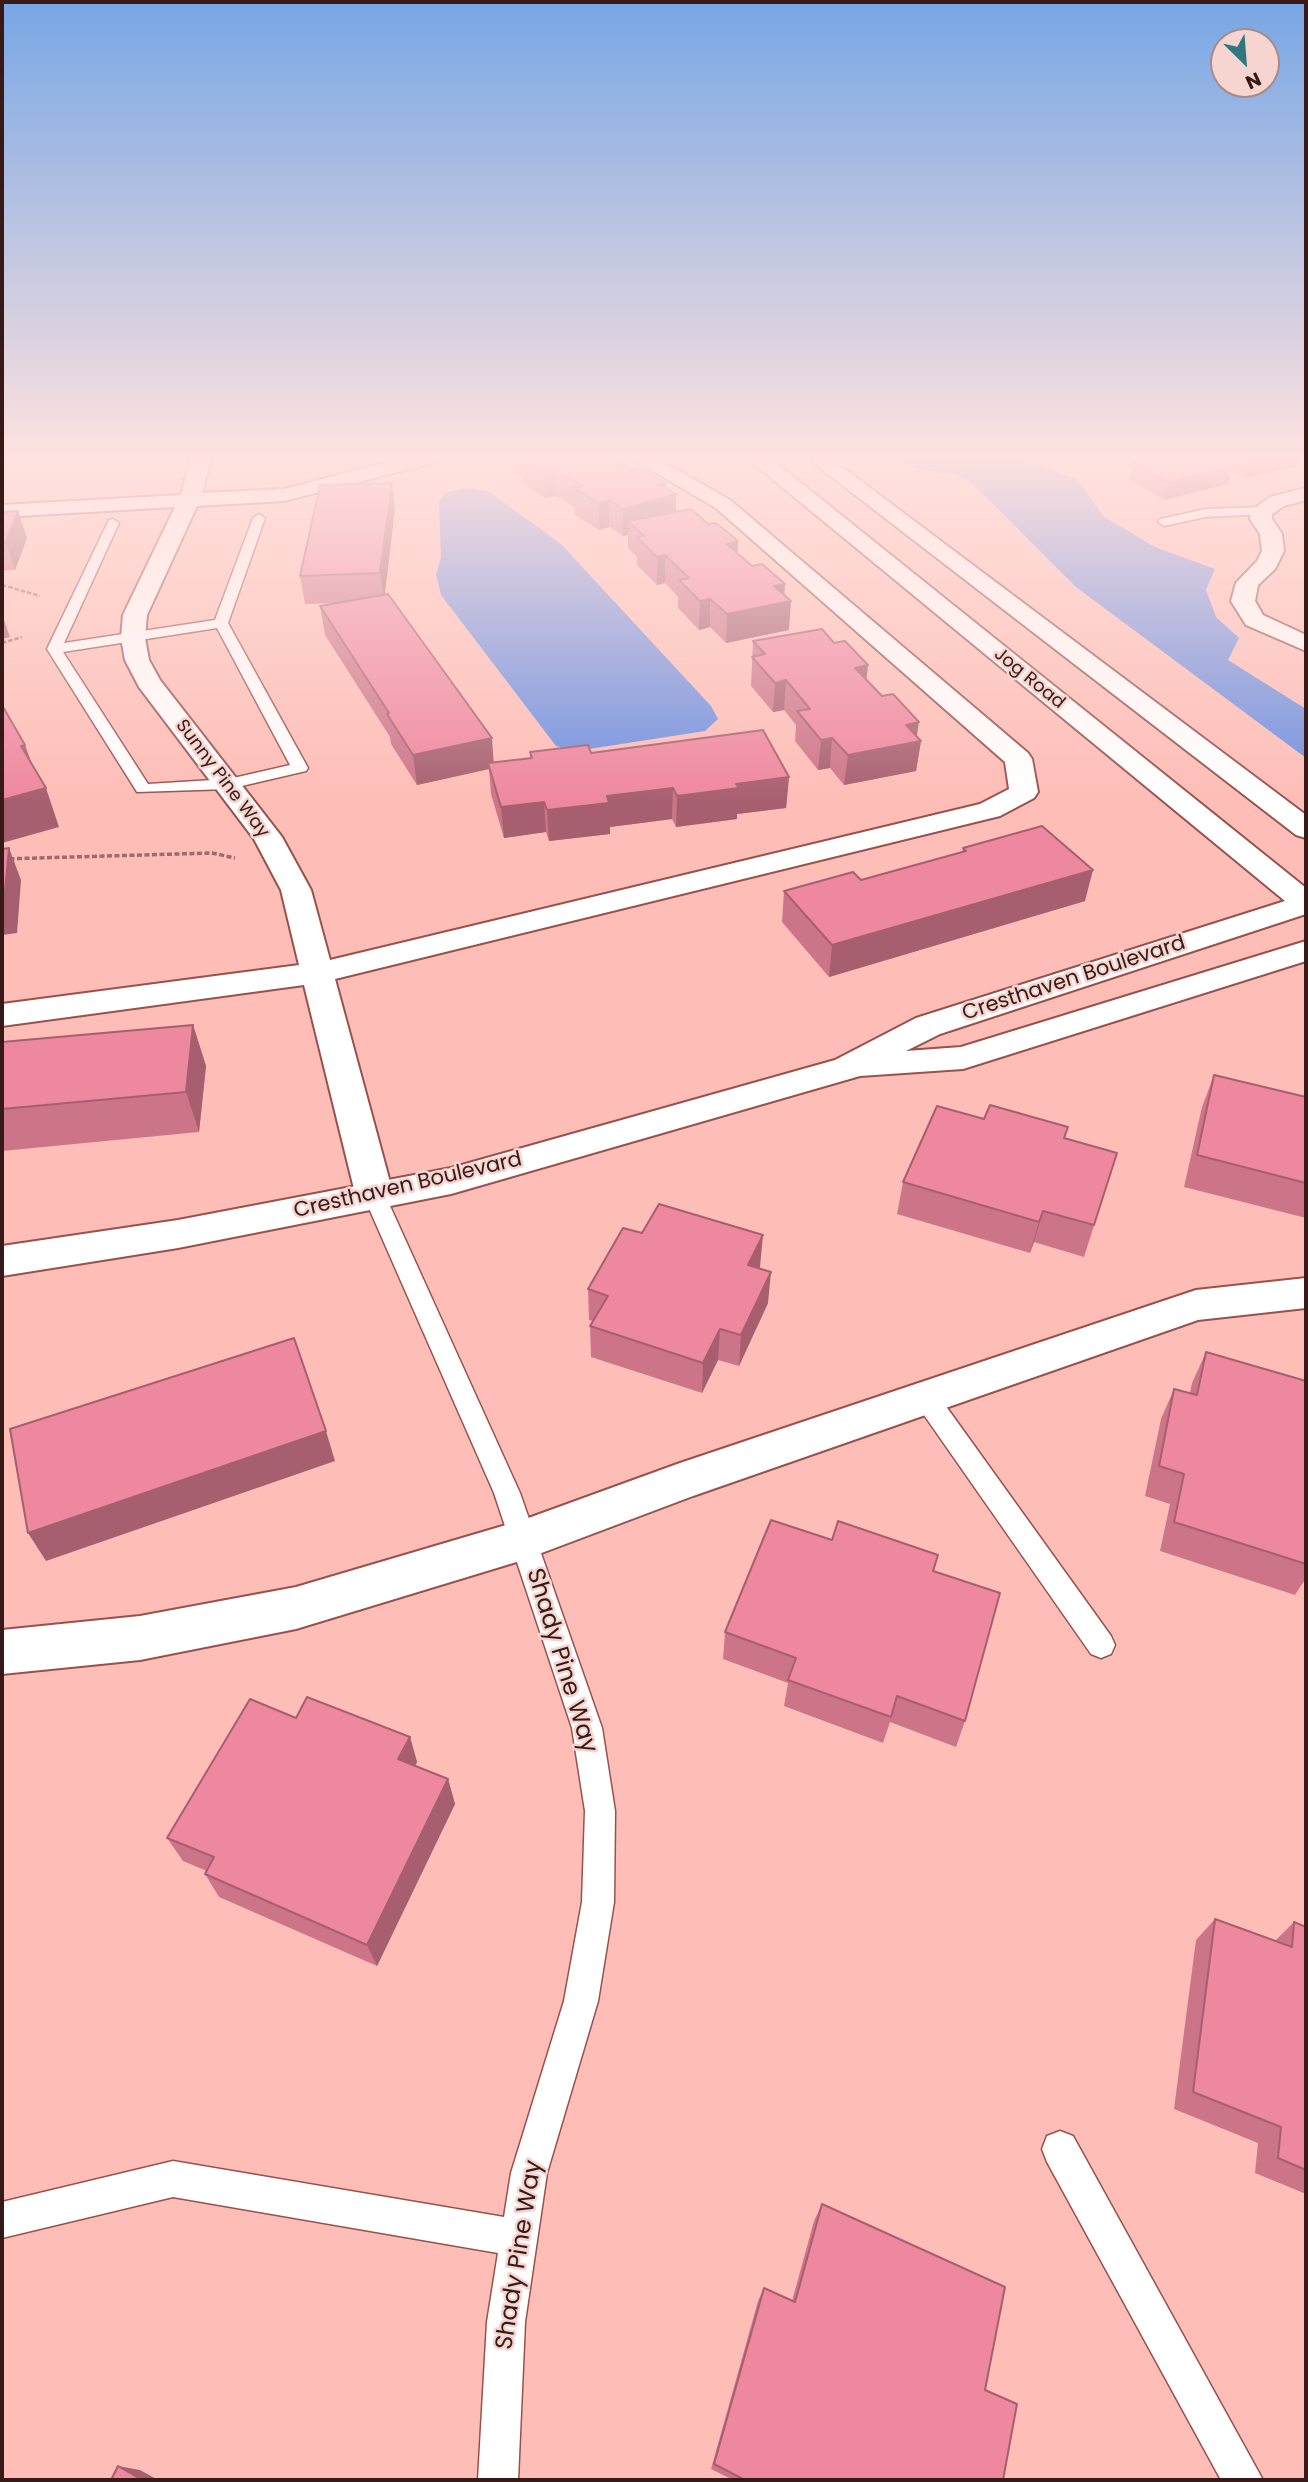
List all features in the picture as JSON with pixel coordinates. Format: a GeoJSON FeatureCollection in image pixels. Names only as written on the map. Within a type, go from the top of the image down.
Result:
{"type":"FeatureCollection","features":[{"type":"Feature","properties":{"kind":"street","name":"Sunny Pine Way"},"geometry":{"type":"LineString","coordinates":[[155,570],[135,615],[133,638],[137,660],[148,682],[268,837],[296,890],[376,1197]]}},
{"type":"Feature","properties":{"kind":"street"},"geometry":{"type":"LineString","coordinates":[[2,1015],[317,973],[990,810],[1024,792],[1018,759],[799,570]]}},
{"type":"Feature","properties":{"kind":"street","name":"Jog Road"},"geometry":{"type":"LineString","coordinates":[[895,570],[1306,904]]}},
{"type":"Feature","properties":{"kind":"street"},"geometry":{"type":"LineString","coordinates":[[965,570],[1306,829]]}},
{"type":"Feature","properties":{"kind":"street"},"geometry":{"type":"LineString","coordinates":[[1261,570],[1247,583],[1243,601],[1254,620],[1306,644]]}},
{"type":"Feature","properties":{"kind":"street","name":"Cresthaven Boulevard"},"geometry":{"type":"LineString","coordinates":[[847,1068],[928,1026],[1306,904]]}},
{"type":"Feature","properties":{"kind":"street","name":"Cresthaven Boulevard"},"geometry":{"type":"LineString","coordinates":[[2,1261],[178,1234],[451,1181],[847,1068],[963,1058],[1306,951]]}},
{"type":"Feature","properties":{"kind":"street"},"geometry":{"type":"LineString","coordinates":[[2,1652],[140,1638],[296,1608],[523,1540],[680,1482],[1196,1304],[1306,1293]]}},
{"type":"Feature","properties":{"kind":"lane"},"geometry":{"type":"LineString","coordinates":[[54,649],[91,570]]}},
{"type":"Feature","properties":{"kind":"lane"},"geometry":{"type":"LineString","coordinates":[[54,649],[144,789],[229,784],[300,768],[221,623],[240,570]]}},
{"type":"Feature","properties":{"kind":"lane"},"geometry":{"type":"LineString","coordinates":[[54,649],[221,623]]}},
{"type":"Feature","properties":{"kind":"lane","name":"Shady Pine Way"},"geometry":{"type":"LineString","coordinates":[[376,1197],[507,1493],[587,1728],[600,1811],[598,1902],[581,2001],[529,2173],[506,2322],[498,2480]]}},
{"type":"Feature","properties":{"kind":"lane"},"geometry":{"type":"LineString","coordinates":[[926,1398],[1101,1645]]}},
{"type":"Feature","properties":{"kind":"lane"},"geometry":{"type":"LineString","coordinates":[[1060,2149],[1243,2480]]}},
{"type":"Feature","properties":{"kind":"lane"},"geometry":{"type":"LineString","coordinates":[[2,2220],[173,2179],[519,2238]]}},
{"type":"Feature","properties":{"kind":"path"},"geometry":{"type":"LineString","coordinates":[[2,585],[40,596]]}},
{"type":"Feature","properties":{"kind":"path"},"geometry":{"type":"LineString","coordinates":[[2,643],[22,637]]}},
{"type":"Feature","properties":{"kind":"path"},"geometry":{"type":"LineString","coordinates":[[2,859],[212,853],[228,854],[239,859]]}},
{"type":"Feature","properties":{"kind":"water"},"geometry":{"type":"Polygon","coordinates":[[[437,570],[585,570],[711,706],[718,719],[705,731],[576,751],[556,746],[441,595],[436,575],[437,570]]]}},
{"type":"Feature","properties":{"kind":"water"},"geometry":{"type":"Polygon","coordinates":[[[1059,570],[1215,570],[1206,590],[1216,617],[1239,638],[1228,660],[1306,709],[1306,758],[1076,587],[1059,570]]]}},
{"type":"Feature","properties":{"kind":"building"},"geometry":{"type":"Polygon","coordinates":[[[301,570],[380,570],[380,573],[300,576],[301,570]]]}},
{"type":"Feature","properties":{"kind":"building"},"geometry":{"type":"Polygon","coordinates":[[[680,570],[769,570],[785,584],[774,586],[791,601],[727,614],[710,599],[700,601],[679,580],[689,578],[680,570]]]}},
{"type":"Feature","properties":{"kind":"building"},"geometry":{"type":"Polygon","coordinates":[[[388,594],[492,738],[413,755],[320,606],[388,594]]]}},
{"type":"Feature","properties":{"kind":"building"},"geometry":{"type":"Polygon","coordinates":[[[822,629],[834,643],[845,641],[868,665],[855,668],[882,696],[893,694],[919,722],[906,725],[921,741],[848,755],[832,738],[821,740],[797,711],[810,709],[786,680],[775,683],[752,657],[765,654],[753,641],[822,629]]]}},
{"type":"Feature","properties":{"kind":"building"},"geometry":{"type":"Polygon","coordinates":[[[2,705],[25,745],[21,746],[46,788],[2,800],[2,705]]]}},
{"type":"Feature","properties":{"kind":"building"},"geometry":{"type":"Polygon","coordinates":[[[763,730],[789,777],[736,784],[739,788],[677,796],[673,788],[607,796],[609,803],[547,810],[544,802],[501,807],[488,763],[532,758],[530,752],[588,745],[591,753],[763,730]]]}},
{"type":"Feature","properties":{"kind":"building"},"geometry":{"type":"Polygon","coordinates":[[[1042,826],[1093,870],[832,945],[784,891],[853,872],[861,880],[966,851],[963,848],[1042,826]]]}},
{"type":"Feature","properties":{"kind":"building"},"geometry":{"type":"Polygon","coordinates":[[[9,848],[4,902],[2,902],[2,849],[9,848]]]}},
{"type":"Feature","properties":{"kind":"building"},"geometry":{"type":"Polygon","coordinates":[[[193,1025],[186,1092],[2,1109],[2,1042],[193,1025]]]}},
{"type":"Feature","properties":{"kind":"building"},"geometry":{"type":"Polygon","coordinates":[[[1214,1075],[1306,1097],[1306,1183],[1197,1155],[1214,1075]]]}},
{"type":"Feature","properties":{"kind":"building"},"geometry":{"type":"Polygon","coordinates":[[[990,1105],[1068,1127],[1064,1138],[1117,1153],[1094,1225],[1043,1211],[1039,1222],[903,1182],[937,1106],[984,1119],[990,1105]]]}},
{"type":"Feature","properties":{"kind":"building"},"geometry":{"type":"Polygon","coordinates":[[[659,1204],[763,1235],[748,1265],[771,1272],[741,1335],[720,1329],[703,1363],[590,1326],[608,1296],[588,1289],[623,1228],[642,1233],[659,1204]]]}},
{"type":"Feature","properties":{"kind":"building"},"geometry":{"type":"Polygon","coordinates":[[[294,1338],[326,1431],[28,1533],[10,1429],[294,1338]]]}},
{"type":"Feature","properties":{"kind":"building"},"geometry":{"type":"Polygon","coordinates":[[[1206,1352],[1306,1381],[1306,1564],[1174,1522],[1184,1474],[1159,1466],[1174,1389],[1197,1395],[1206,1352]]]}},
{"type":"Feature","properties":{"kind":"building"},"geometry":{"type":"Polygon","coordinates":[[[771,1520],[832,1540],[838,1521],[938,1555],[933,1571],[1000,1593],[965,1721],[897,1696],[891,1717],[788,1680],[796,1658],[725,1632],[771,1520]]]}},
{"type":"Feature","properties":{"kind":"building"},"geometry":{"type":"Polygon","coordinates":[[[307,1697],[410,1737],[398,1759],[448,1779],[367,1945],[205,1874],[214,1857],[167,1838],[250,1699],[296,1718],[307,1697]]]}},
{"type":"Feature","properties":{"kind":"building"},"geometry":{"type":"Polygon","coordinates":[[[1215,1919],[1292,1947],[1294,1922],[1306,1927],[1306,2170],[1278,2158],[1281,2127],[1193,2092],[1215,1919]]]}},
{"type":"Feature","properties":{"kind":"building"},"geometry":{"type":"Polygon","coordinates":[[[822,2204],[1005,2287],[985,2390],[1017,2404],[1003,2480],[743,2480],[714,2464],[764,2288],[795,2302],[822,2204]]]}},
{"type":"Feature","properties":{"kind":"building"},"geometry":{"type":"Polygon","coordinates":[[[118,2466],[142,2480],[111,2480],[118,2466]]]}}]}
